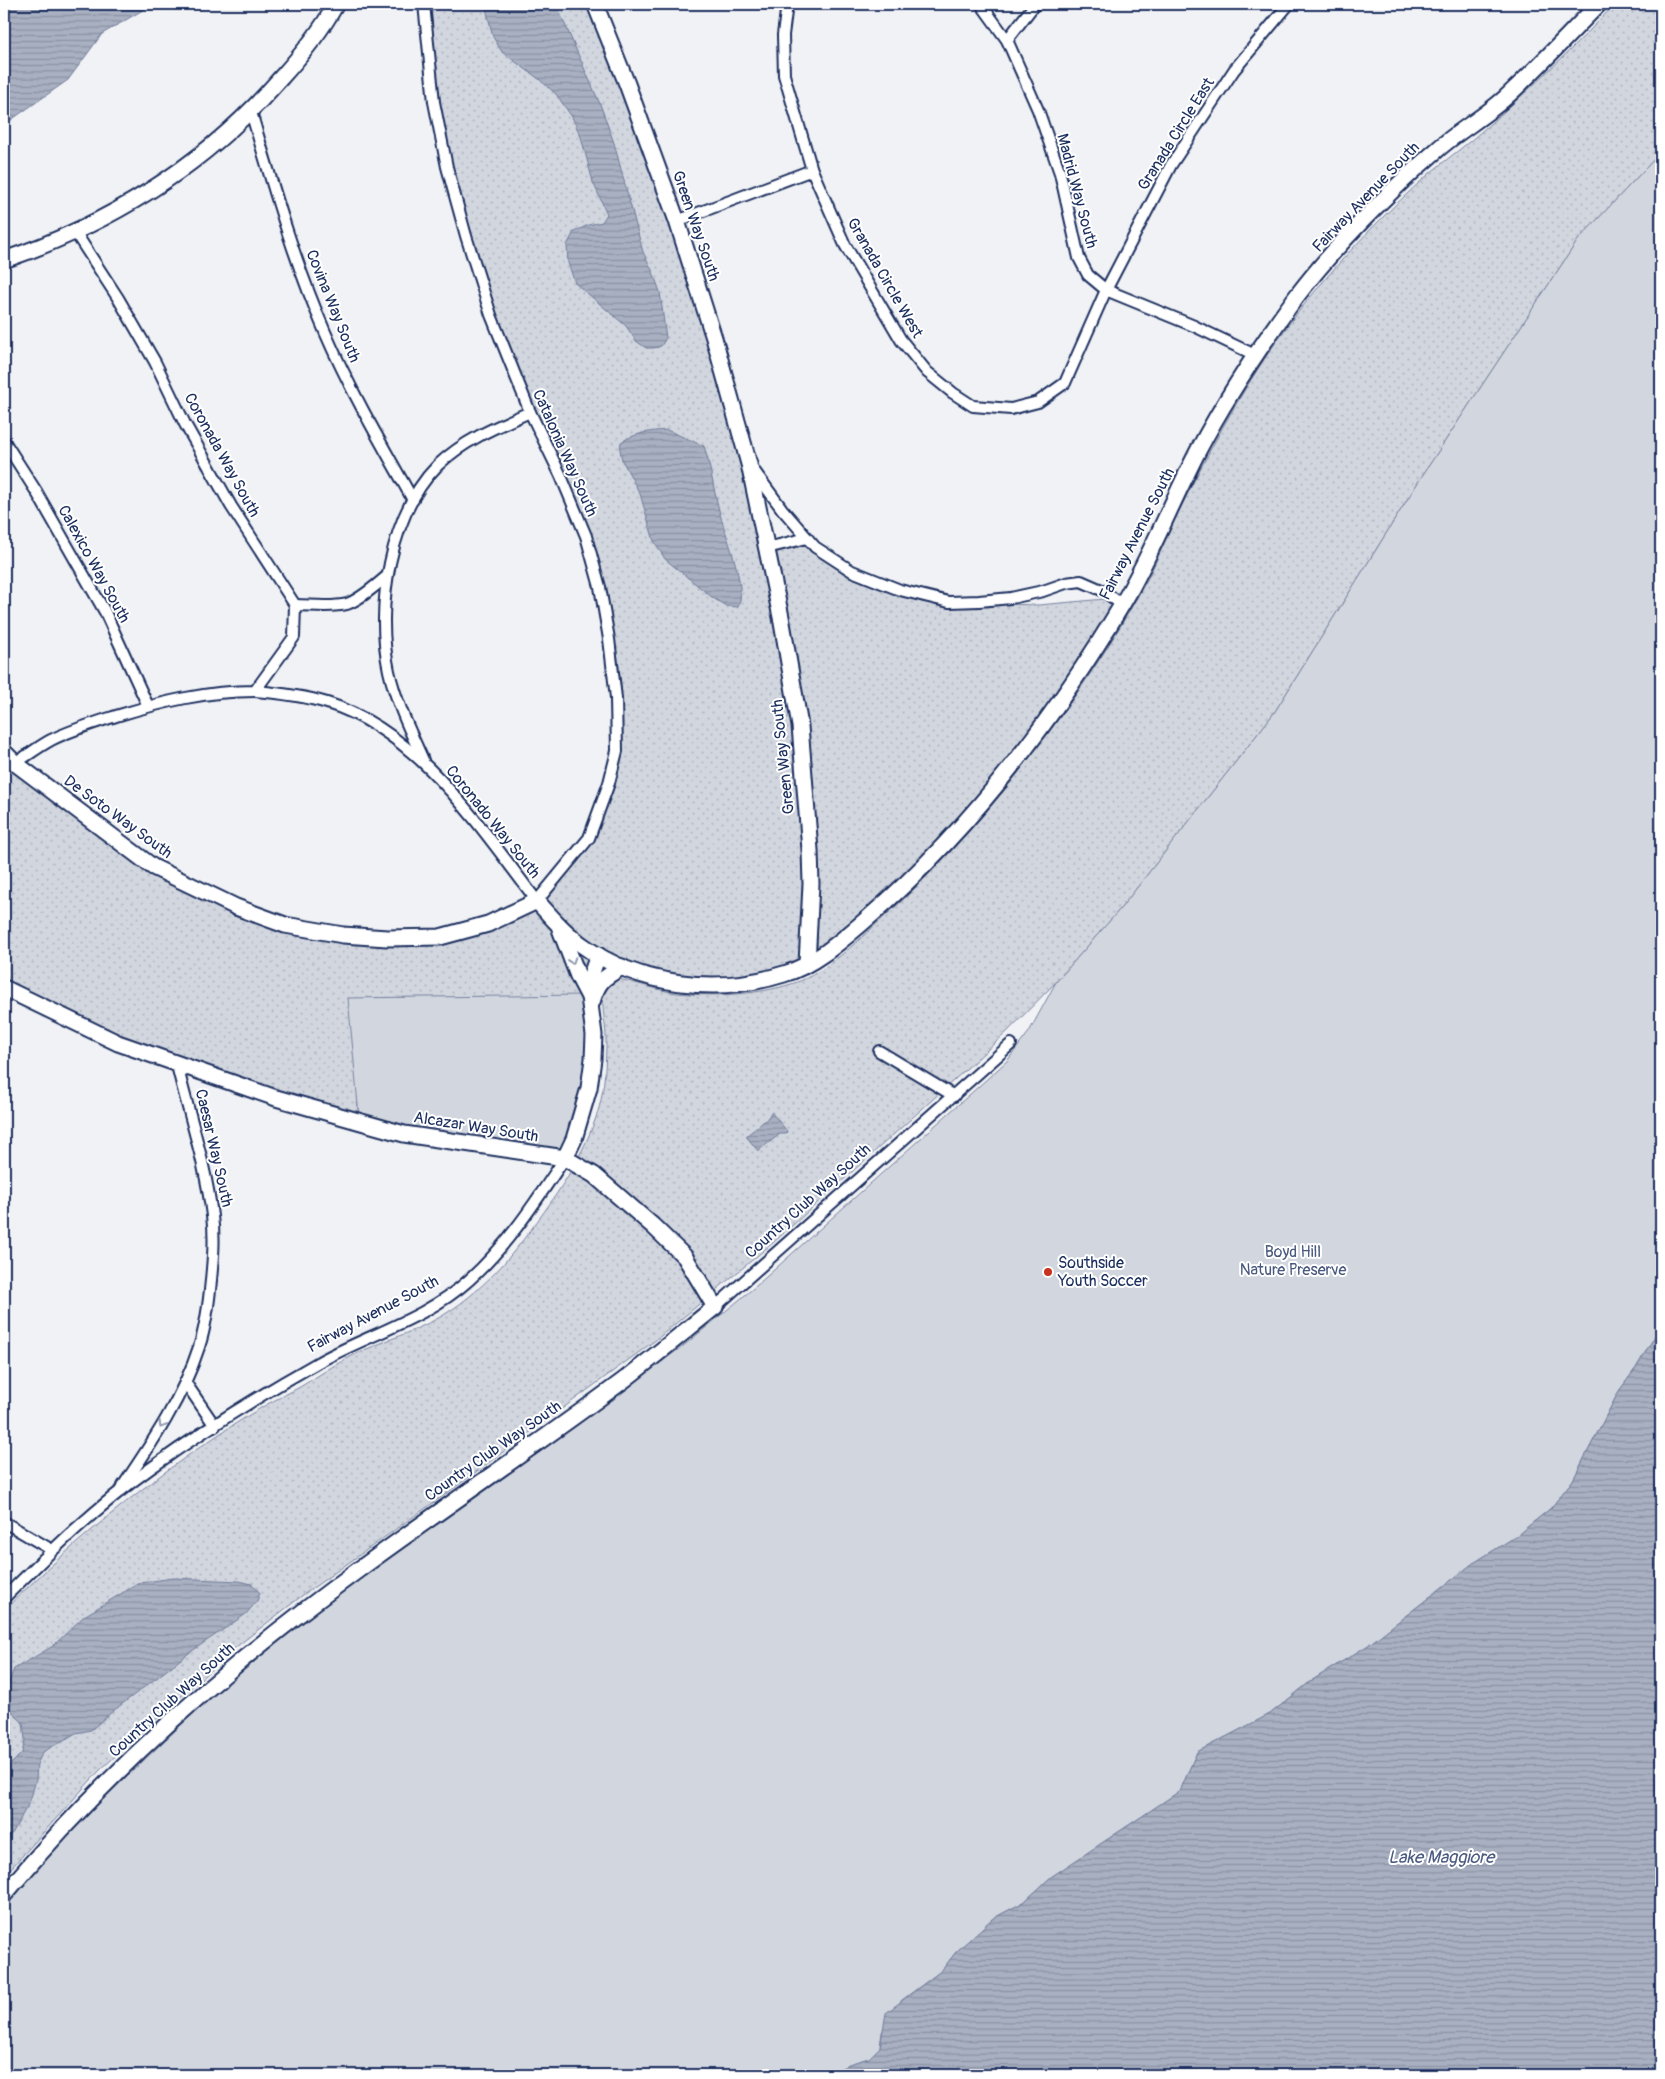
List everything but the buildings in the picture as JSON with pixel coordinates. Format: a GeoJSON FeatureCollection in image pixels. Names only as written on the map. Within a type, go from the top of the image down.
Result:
{"type":"FeatureCollection","features":[{"type":"Feature","properties":{"kind":"street"},"geometry":{"type":"LineString","coordinates":[[4,260],[75,232],[122,208],[163,183],[211,148],[251,112],[299,58],[336,4]]}},
{"type":"Feature","properties":{"kind":"street","name":"Catalonia Way South"},"geometry":{"type":"LineString","coordinates":[[424,4],[434,102],[446,167],[491,316],[530,412],[565,485],[586,536],[598,579],[609,639],[616,698],[617,742],[617,751],[609,784],[589,838],[537,901]]}},
{"type":"Feature","properties":{"kind":"street","name":"Green Way South"},"geometry":{"type":"LineString","coordinates":[[595,4],[627,84],[677,221],[714,338],[749,464],[781,617],[800,726],[810,850],[811,884],[807,964]]}},
{"type":"Feature","properties":{"kind":"street","name":"Granada Circle West"},"geometry":{"type":"LineString","coordinates":[[787,4],[783,35],[784,75],[812,170],[846,245],[901,340],[927,372],[973,406],[1011,409],[1038,402],[1065,383],[1106,290]]}},
{"type":"Feature","properties":{"kind":"street","name":"Madrid Way South"},"geometry":{"type":"LineString","coordinates":[[981,4],[1007,40],[1038,110],[1060,173],[1079,258],[1088,275],[1106,290],[1194,326],[1255,355]]}},
{"type":"Feature","properties":{"kind":"street"},"geometry":{"type":"LineString","coordinates":[[1007,40],[1035,4]]}},
{"type":"Feature","properties":{"kind":"street","name":"Granada Circle East"},"geometry":{"type":"LineString","coordinates":[[1106,290],[1171,165],[1234,70],[1289,4]]}},
{"type":"Feature","properties":{"kind":"street","name":"Fairway Avenue South"},"geometry":{"type":"LineString","coordinates":[[537,901],[571,937],[598,956],[622,967],[664,980],[692,984],[723,985],[786,974],[807,964],[842,940],[904,886],[964,822],[1020,757],[1093,651],[1122,604],[1139,575],[1200,448],[1255,355],[1299,294],[1342,244],[1390,194],[1437,149],[1504,98],[1599,4]]}},
{"type":"Feature","properties":{"kind":"street","name":"Covina Way South"},"geometry":{"type":"LineString","coordinates":[[251,112],[283,219],[324,331],[364,413],[413,500]]}},
{"type":"Feature","properties":{"kind":"street"},"geometry":{"type":"LineString","coordinates":[[677,221],[812,170]]}},
{"type":"Feature","properties":{"kind":"street","name":"Coronada Way South"},"geometry":{"type":"LineString","coordinates":[[75,232],[118,298],[155,362],[185,424],[231,506],[295,604]]}},
{"type":"Feature","properties":{"kind":"street"},"geometry":{"type":"LineString","coordinates":[[424,763],[402,714],[389,670],[383,615],[386,577],[397,535],[424,481],[439,464],[458,449],[489,430],[530,412]]}},
{"type":"Feature","properties":{"kind":"street","name":"Calexico Way South"},"geometry":{"type":"LineString","coordinates":[[4,441],[36,491],[104,612],[148,706]]}},
{"type":"Feature","properties":{"kind":"street","name":"Green Way South"},"geometry":{"type":"LineString","coordinates":[[749,464],[782,509],[815,547],[852,571],[900,590],[949,602],[1011,598],[1043,591],[1066,583],[1081,581],[1104,592],[1122,604]]}},
{"type":"Feature","properties":{"kind":"street"},"geometry":{"type":"LineString","coordinates":[[767,548],[807,538]]}},
{"type":"Feature","properties":{"kind":"street"},"geometry":{"type":"LineString","coordinates":[[255,691],[294,637],[295,604],[324,606],[347,604],[366,593],[386,577]]}},
{"type":"Feature","properties":{"kind":"street"},"geometry":{"type":"LineString","coordinates":[[15,763],[50,740],[91,724],[148,706],[201,694],[229,691],[278,693],[327,703],[361,717],[394,738],[424,763]]}},
{"type":"Feature","properties":{"kind":"street","name":"De Soto Way South"},"geometry":{"type":"LineString","coordinates":[[4,752],[15,763],[153,867],[236,908],[285,925],[343,935],[387,938],[440,937],[488,924],[537,901]]}},
{"type":"Feature","properties":{"kind":"street","name":"Coronado Way South"},"geometry":{"type":"LineString","coordinates":[[424,763],[463,806],[537,901]]}},
{"type":"Feature","properties":{"kind":"street"},"geometry":{"type":"LineString","coordinates":[[559,925],[578,976],[590,1000]]}},
{"type":"Feature","properties":{"kind":"street","name":"Fairway Avenue South"},"geometry":{"type":"LineString","coordinates":[[4,1598],[52,1550],[150,1468],[318,1362],[438,1302],[468,1281],[501,1248],[565,1158],[574,1139],[589,1088],[593,1059],[589,981],[598,956]]}},
{"type":"Feature","properties":{"kind":"street"},"geometry":{"type":"LineString","coordinates":[[590,1000],[600,981],[622,967]]}},
{"type":"Feature","properties":{"kind":"street"},"geometry":{"type":"LineString","coordinates":[[4,988],[21,998],[118,1043],[177,1065]]}},
{"type":"Feature","properties":{"kind":"street"},"geometry":{"type":"LineString","coordinates":[[4,998],[21,998]]}},
{"type":"Feature","properties":{"kind":"street","name":"Country Club Way South"},"geometry":{"type":"LineString","coordinates":[[4,1895],[98,1790],[162,1729],[243,1659],[385,1550],[625,1379],[715,1307],[1012,1044]]}},
{"type":"Feature","properties":{"kind":"street"},"geometry":{"type":"LineString","coordinates":[[879,1051],[954,1096]]}},
{"type":"Feature","properties":{"kind":"street","name":"Alcazar Way South"},"geometry":{"type":"LineString","coordinates":[[177,1065],[276,1098],[404,1134],[565,1158],[594,1175],[654,1226],[686,1257],[715,1307]]}},
{"type":"Feature","properties":{"kind":"street","name":"Caesar Way South"},"geometry":{"type":"LineString","coordinates":[[116,1495],[146,1451],[185,1382],[199,1347],[208,1308],[213,1260],[212,1217],[206,1180],[177,1065]]}},
{"type":"Feature","properties":{"kind":"street"},"geometry":{"type":"LineString","coordinates":[[185,1382],[214,1426]]}},
{"type":"Feature","properties":{"kind":"street"},"geometry":{"type":"LineString","coordinates":[[4,1522],[52,1550]]}},
{"type":"Feature","properties":{"kind":"green space"},"geometry":{"type":"Polygon","coordinates":[[[429,4],[589,4],[669,218],[708,340],[742,461],[761,549],[794,727],[806,852],[805,958],[783,969],[726,979],[665,974],[610,954],[567,926],[545,901],[589,847],[615,785],[622,749],[621,684],[618,660],[606,586],[587,524],[557,454],[529,398],[506,342],[465,214],[452,166],[440,101],[429,4]]]}},
{"type":"Feature","properties":{"kind":"green space"},"geometry":{"type":"Polygon","coordinates":[[[1615,4],[1661,4],[1661,152],[1578,240],[1422,476],[1274,713],[1121,908],[1056,982],[1007,1032],[774,1242],[657,1339],[454,1488],[303,1595],[236,1647],[100,1770],[4,1876],[4,1610],[94,1528],[190,1454],[259,1409],[300,1387],[333,1366],[368,1348],[442,1316],[470,1296],[496,1272],[550,1204],[574,1166],[592,1128],[599,1108],[604,1082],[606,1038],[603,993],[609,980],[619,979],[676,993],[707,995],[739,994],[785,986],[812,975],[836,959],[913,890],[970,829],[1020,769],[1044,739],[1089,675],[1149,576],[1176,517],[1238,401],[1288,325],[1307,301],[1366,234],[1397,203],[1516,101],[1615,4]]]}},
{"type":"Feature","properties":{"kind":"green space","name":"Boyd Hill Nature Preserve"},"geometry":{"type":"Polygon","coordinates":[[[1661,152],[1661,1326],[1636,1368],[1619,1391],[1573,1480],[1551,1508],[1515,1537],[1472,1564],[1367,1646],[1311,1681],[1270,1714],[1197,1752],[1180,1791],[1051,1877],[1024,1902],[992,1919],[956,1952],[942,1970],[902,2000],[882,2032],[880,2047],[869,2058],[849,2064],[830,2075],[4,2075],[4,1909],[46,1859],[105,1797],[217,1691],[357,1580],[519,1467],[687,1343],[756,1286],[1007,1061],[1029,1032],[1056,982],[1121,908],[1274,713],[1422,476],[1578,240],[1661,152]]]}},
{"type":"Feature","properties":{"kind":"green space"},"geometry":{"type":"Polygon","coordinates":[[[803,544],[850,576],[899,595],[949,607],[1001,604],[1039,605],[1105,599],[1114,606],[1015,754],[960,818],[900,883],[838,936],[817,950],[818,851],[806,726],[774,551],[803,544]]]}},
{"type":"Feature","properties":{"kind":"green space"},"geometry":{"type":"Polygon","coordinates":[[[4,759],[227,911],[387,943],[535,907],[599,961],[585,995],[357,1102],[359,1116],[278,1093],[120,1038],[4,982],[4,759]]]}},
{"type":"Feature","properties":{"kind":"green space"},"geometry":{"type":"Polygon","coordinates":[[[585,995],[588,1027],[587,1060],[577,1107],[561,1152],[406,1129],[359,1116],[348,998],[585,995]]]}},
{"type":"Feature","properties":{"kind":"water"},"geometry":{"type":"Polygon","coordinates":[[[4,4],[153,4],[102,34],[68,80],[11,120],[4,129],[4,4]]]}},
{"type":"Feature","properties":{"kind":"water"},"geometry":{"type":"Polygon","coordinates":[[[485,4],[556,4],[600,104],[614,143],[643,252],[660,292],[666,338],[661,346],[646,348],[636,341],[626,326],[575,283],[568,263],[567,245],[574,232],[588,225],[602,222],[607,214],[593,182],[581,137],[572,117],[556,94],[502,52],[493,37],[485,4]]]}},
{"type":"Feature","properties":{"kind":"water"},"geometry":{"type":"Polygon","coordinates":[[[667,430],[704,446],[719,510],[738,573],[740,598],[738,607],[726,606],[713,598],[665,559],[654,541],[640,494],[622,460],[620,450],[621,442],[632,436],[667,430]]]}},
{"type":"Feature","properties":{"kind":"water"},"geometry":{"type":"Polygon","coordinates":[[[771,1112],[787,1131],[786,1134],[780,1134],[758,1151],[746,1136],[768,1118],[771,1112]]]}},
{"type":"Feature","properties":{"kind":"water","name":"Lake Maggiore"},"geometry":{"type":"Polygon","coordinates":[[[1661,1326],[1661,2075],[830,2075],[849,2064],[869,2058],[880,2047],[886,2013],[942,1970],[956,1952],[992,1919],[1024,1902],[1051,1877],[1180,1791],[1197,1752],[1270,1714],[1311,1681],[1367,1646],[1472,1564],[1515,1537],[1551,1508],[1573,1480],[1619,1391],[1636,1368],[1661,1326]]]}},
{"type":"Feature","properties":{"kind":"water"},"geometry":{"type":"Polygon","coordinates":[[[173,1578],[239,1581],[252,1584],[260,1593],[257,1601],[246,1614],[189,1653],[91,1730],[76,1733],[43,1752],[37,1764],[36,1780],[30,1801],[13,1832],[4,1842],[4,1771],[22,1753],[25,1739],[23,1723],[11,1710],[7,1697],[9,1682],[14,1669],[53,1646],[84,1616],[139,1583],[173,1578]]]}},
{"type":"Feature","properties":{"kind":"place","name":"Southside Youth Soccer"},"geometry":{"type":"Point","coordinates":[1048,1272]}}]}
